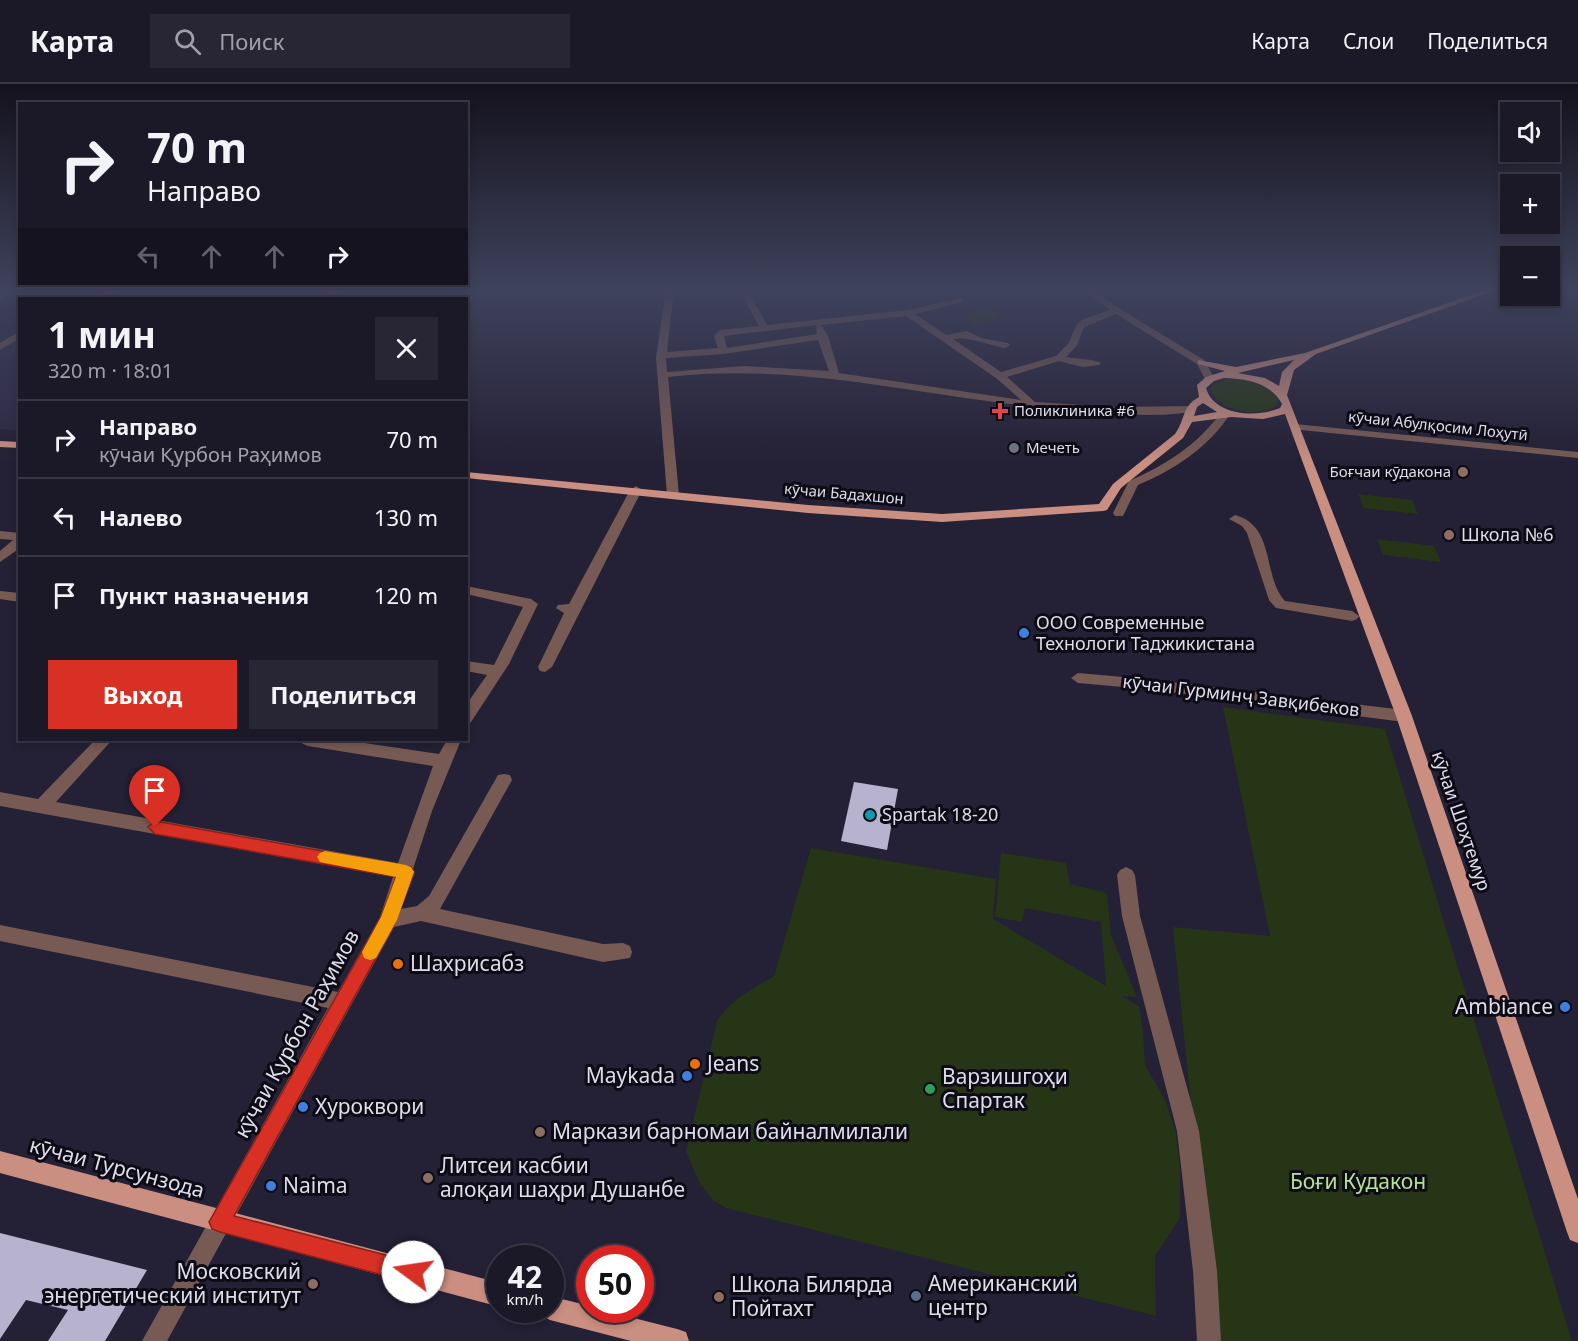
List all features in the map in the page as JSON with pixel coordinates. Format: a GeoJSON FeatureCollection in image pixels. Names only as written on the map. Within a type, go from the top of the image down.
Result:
{"type":"FeatureCollection","features":[{"type":"Feature","properties":{"kind":"main road"},"geometry":{"type":"LineString","coordinates":[[1201,362],[1218,368],[1247,366],[1328,347]]}},
{"type":"Feature","properties":{"kind":"main road"},"geometry":{"type":"LineString","coordinates":[[1258,418],[1279,414],[1285,399],[1286,373],[1290,366],[1313,352]]}},
{"type":"Feature","properties":{"kind":"main road"},"geometry":{"type":"LineString","coordinates":[[1228,414],[1204,398],[1201,387],[1210,379],[1247,366]]}},
{"type":"Feature","properties":{"kind":"main road"},"geometry":{"type":"LineString","coordinates":[[1224,375],[1258,380],[1285,399]]}},
{"type":"Feature","properties":{"kind":"main road","name":"кӯчаи Бадахшон"},"geometry":{"type":"LineString","coordinates":[[468,475],[808,508],[942,518],[1103,507],[1117,486],[1171,443],[1204,398]]}},
{"type":"Feature","properties":{"kind":"main road","name":"кӯчаи Шоҳтемур"},"geometry":{"type":"LineString","coordinates":[[1285,399],[1404,716],[1578,1232]]}},
{"type":"Feature","properties":{"kind":"main road"},"geometry":{"type":"LineString","coordinates":[[1188,418],[1228,414],[1295,427]]}},
{"type":"Feature","properties":{"kind":"main road"},"geometry":{"type":"LineString","coordinates":[[0,444],[18,445]]}},
{"type":"Feature","properties":{"kind":"main road","name":"кӯчаи Турсунзода"},"geometry":{"type":"LineString","coordinates":[[0,1162],[486,1291]]}},
{"type":"Feature","properties":{"kind":"main road"},"geometry":{"type":"LineString","coordinates":[[564,1312],[677,1341]]}},
{"type":"Feature","properties":{"kind":"street"},"geometry":{"type":"LineString","coordinates":[[662,347],[673,495]]}},
{"type":"Feature","properties":{"kind":"street"},"geometry":{"type":"LineString","coordinates":[[722,347],[723,351]]}},
{"type":"Feature","properties":{"kind":"street"},"geometry":{"type":"LineString","coordinates":[[661,355],[752,347]]}},
{"type":"Feature","properties":{"kind":"street"},"geometry":{"type":"LineString","coordinates":[[827,347],[836,375]]}},
{"type":"Feature","properties":{"kind":"street"},"geometry":{"type":"LineString","coordinates":[[958,347],[1000,376],[1031,403]]}},
{"type":"Feature","properties":{"kind":"street"},"geometry":{"type":"LineString","coordinates":[[1000,376],[1059,358],[1070,347]]}},
{"type":"Feature","properties":{"kind":"street"},"geometry":{"type":"LineString","coordinates":[[1176,347],[1201,362],[1210,379]]}},
{"type":"Feature","properties":{"kind":"street"},"geometry":{"type":"LineString","coordinates":[[1059,358],[1083,364],[1096,363]]}},
{"type":"Feature","properties":{"kind":"street"},"geometry":{"type":"LineString","coordinates":[[663,375],[707,368],[836,375],[1031,403],[1141,411],[1188,418]]}},
{"type":"Feature","properties":{"kind":"street"},"geometry":{"type":"LineString","coordinates":[[1119,513],[1132,483],[1166,468],[1216,428],[1228,414]]}},
{"type":"Feature","properties":{"kind":"street","name":"кӯчаи Абулқосим Лоҳутӣ"},"geometry":{"type":"LineString","coordinates":[[1295,427],[1578,455]]}},
{"type":"Feature","properties":{"kind":"street"},"geometry":{"type":"LineString","coordinates":[[545,667],[568,608],[636,490]]}},
{"type":"Feature","properties":{"kind":"street"},"geometry":{"type":"LineString","coordinates":[[1235,519],[1246,524],[1253,532],[1276,600],[1281,605],[1352,616]]}},
{"type":"Feature","properties":{"kind":"street"},"geometry":{"type":"LineString","coordinates":[[0,535],[18,544],[0,558]]}},
{"type":"Feature","properties":{"kind":"street"},"geometry":{"type":"LineString","coordinates":[[468,590],[531,604],[509,652],[468,715]]}},
{"type":"Feature","properties":{"kind":"street"},"geometry":{"type":"LineString","coordinates":[[0,595],[18,598]]}},
{"type":"Feature","properties":{"kind":"street"},"geometry":{"type":"LineString","coordinates":[[468,666],[496,671]]}},
{"type":"Feature","properties":{"kind":"street","name":"кӯчаи Гурминҷ Завқибеков"},"geometry":{"type":"LineString","coordinates":[[1078,678],[1404,716]]}},
{"type":"Feature","properties":{"kind":"street"},"geometry":{"type":"LineString","coordinates":[[41,807],[103,741]]}},
{"type":"Feature","properties":{"kind":"street"},"geometry":{"type":"LineString","coordinates":[[314,741],[443,761]]}},
{"type":"Feature","properties":{"kind":"street","name":"кӯчаи Қурбон Раҳимов"},"geometry":{"type":"LineString","coordinates":[[154,1341],[388,920],[406,872],[424,811],[443,761],[453,741]]}},
{"type":"Feature","properties":{"kind":"street"},"geometry":{"type":"LineString","coordinates":[[421,913],[435,902],[504,780]]}},
{"type":"Feature","properties":{"kind":"street"},"geometry":{"type":"LineString","coordinates":[[0,799],[406,872]]}},
{"type":"Feature","properties":{"kind":"street"},"geometry":{"type":"LineString","coordinates":[[1126,875],[1131,916],[1188,1131],[1205,1271],[1209,1341]]}},
{"type":"Feature","properties":{"kind":"street"},"geometry":{"type":"LineString","coordinates":[[388,920],[421,913],[603,953],[623,952]]}},
{"type":"Feature","properties":{"kind":"street"},"geometry":{"type":"LineString","coordinates":[[0,933],[343,1002]]}},
{"type":"Feature","properties":{"kind":"shaded area"},"geometry":{"type":"Polygon","coordinates":[[[0,347],[18,347],[18,431],[0,429],[0,347]]]}},
{"type":"Feature","properties":{"kind":"green space"},"geometry":{"type":"Polygon","coordinates":[[[1226,379],[1262,385],[1278,398],[1278,403],[1262,411],[1252,412],[1231,408],[1215,397],[1211,389],[1213,385],[1226,379]]]}},
{"type":"Feature","properties":{"kind":"green space"},"geometry":{"type":"Polygon","coordinates":[[[1358,494],[1412,500],[1418,514],[1364,508],[1358,494]]]}},
{"type":"Feature","properties":{"kind":"green space"},"geometry":{"type":"Polygon","coordinates":[[[1377,539],[1434,546],[1441,562],[1383,555],[1377,539]]]}},
{"type":"Feature","properties":{"kind":"green space","name":"Боғи Кудакон"},"geometry":{"type":"Polygon","coordinates":[[[1223,707],[1385,729],[1572,1341],[1215,1341],[1173,927],[1270,936],[1223,707]]]}},
{"type":"Feature","properties":{"kind":"green space","name":"Варзишгоҳи Спартак"},"geometry":{"type":"Polygon","coordinates":[[[811,848],[996,879],[993,919],[1106,986],[1101,922],[1025,908],[1022,922],[995,917],[1001,853],[1066,863],[1070,884],[1107,893],[1111,935],[1137,997],[1121,996],[1139,1006],[1145,1065],[1165,1100],[1176,1133],[1180,1168],[1180,1218],[1155,1256],[1156,1316],[726,1208],[714,1201],[700,1184],[686,1152],[717,1021],[736,1001],[774,976],[811,848]]]}},
{"type":"Feature","properties":{"kind":"building","name":"Spartak 18-20"},"geometry":{"type":"Polygon","coordinates":[[[854,782],[898,789],[887,850],[841,841],[854,782]]]}},
{"type":"Feature","properties":{"kind":"building"},"geometry":{"type":"Polygon","coordinates":[[[0,1233],[147,1270],[105,1341],[48,1341],[68,1310],[26,1300],[0,1339],[0,1233]]]}},
{"type":"Feature","properties":{"kind":"slow traffic"},"geometry":{"type":"LineString","coordinates":[[325,857],[406,872],[388,920],[370,952]]}},
{"type":"Feature","properties":{"kind":"place","name":"Поликлиника #6"},"geometry":{"type":"Point","coordinates":[1000,411]}},
{"type":"Feature","properties":{"kind":"place","name":"Мечеть"},"geometry":{"type":"Point","coordinates":[1014,448]}},
{"type":"Feature","properties":{"kind":"place","name":"Боғчаи кӯдакона"},"geometry":{"type":"Point","coordinates":[1463,472]}},
{"type":"Feature","properties":{"kind":"place","name":"Школа №6"},"geometry":{"type":"Point","coordinates":[1449,535]}},
{"type":"Feature","properties":{"kind":"place","name":"ООО Современные Технологи Таджикистана"},"geometry":{"type":"Point","coordinates":[1024,633]}},
{"type":"Feature","properties":{"kind":"place","name":"Spartak 18-20"},"geometry":{"type":"Point","coordinates":[870,815]}},
{"type":"Feature","properties":{"kind":"place","name":"Шахрисабз"},"geometry":{"type":"Point","coordinates":[398,964]}},
{"type":"Feature","properties":{"kind":"place","name":"Ambiance"},"geometry":{"type":"Point","coordinates":[1565,1007]}},
{"type":"Feature","properties":{"kind":"place","name":"Jeans"},"geometry":{"type":"Point","coordinates":[695,1064]}},
{"type":"Feature","properties":{"kind":"place","name":"Maykada"},"geometry":{"type":"Point","coordinates":[687,1076]}},
{"type":"Feature","properties":{"kind":"place","name":"Варзишгоҳи Спартак"},"geometry":{"type":"Point","coordinates":[930,1089]}},
{"type":"Feature","properties":{"kind":"place","name":"Хуроквори"},"geometry":{"type":"Point","coordinates":[303,1107]}},
{"type":"Feature","properties":{"kind":"place","name":"Маркази барномаи байналмилали"},"geometry":{"type":"Point","coordinates":[540,1132]}},
{"type":"Feature","properties":{"kind":"place","name":"Литсеи касбии алоқаи шаҳри Душанбе"},"geometry":{"type":"Point","coordinates":[428,1178]}},
{"type":"Feature","properties":{"kind":"place","name":"Naima"},"geometry":{"type":"Point","coordinates":[271,1186]}},
{"type":"Feature","properties":{"kind":"place","name":"Московский энергетический институт"},"geometry":{"type":"Point","coordinates":[313,1284]}},
{"type":"Feature","properties":{"kind":"place","name":"Американский центр"},"geometry":{"type":"Point","coordinates":[916,1296]}},
{"type":"Feature","properties":{"kind":"place","name":"Школа Билярда Пойтахт"},"geometry":{"type":"Point","coordinates":[719,1297]}},
{"type":"Feature","properties":{"kind":"route"},"geometry":{"type":"LineString","coordinates":[[155,827],[406,872],[388,920],[220,1222],[413,1272]]}}]}
